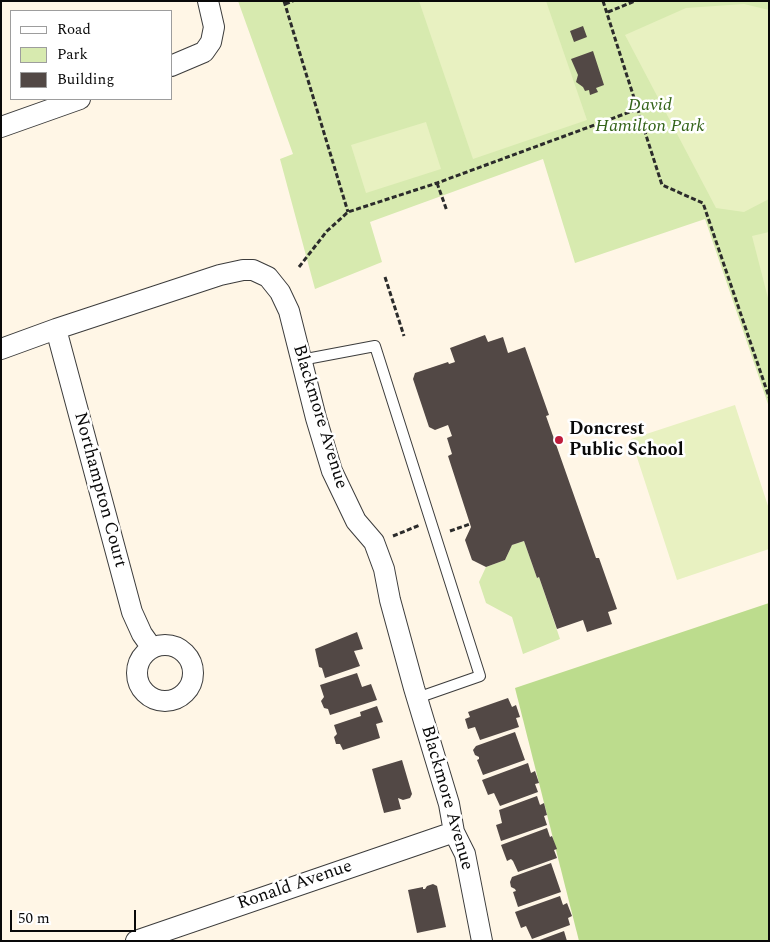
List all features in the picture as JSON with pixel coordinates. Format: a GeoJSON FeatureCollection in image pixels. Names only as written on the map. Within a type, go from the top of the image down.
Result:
{"type":"FeatureCollection","features":[{"type":"Feature","properties":{"kind":"street"},"geometry":{"type":"LineString","coordinates":[[172,66],[204,52],[211,42],[214,27],[208,1]]}},
{"type":"Feature","properties":{"kind":"street"},"geometry":{"type":"LineString","coordinates":[[1,127],[77,100]]}},
{"type":"Feature","properties":{"kind":"street","name":"Blackmore Avenue"},"geometry":{"type":"LineString","coordinates":[[1,349],[56,328],[220,275],[253,270],[268,277],[280,292],[289,311],[316,418],[332,471],[356,522],[374,542],[384,569],[390,600],[417,698],[449,804],[454,832],[465,854],[482,941]]}},
{"type":"Feature","properties":{"kind":"street","name":"Northampton Court"},"geometry":{"type":"LineString","coordinates":[[56,328],[132,612],[142,634],[152,648]]}},
{"type":"Feature","properties":{"kind":"street","name":"Ronald Avenue"},"geometry":{"type":"LineString","coordinates":[[136,941],[454,832]]}},
{"type":"Feature","properties":{"kind":"lane"},"geometry":{"type":"LineString","coordinates":[[301,360],[375,346],[480,676],[417,698]]}},
{"type":"Feature","properties":{"kind":"path"},"geometry":{"type":"LineString","coordinates":[[293,1],[285,3],[348,212]]}},
{"type":"Feature","properties":{"kind":"path"},"geometry":{"type":"LineString","coordinates":[[603,1],[662,184],[703,203],[769,397]]}},
{"type":"Feature","properties":{"kind":"path"},"geometry":{"type":"LineString","coordinates":[[608,12],[635,1]]}},
{"type":"Feature","properties":{"kind":"path"},"geometry":{"type":"LineString","coordinates":[[298,267],[327,231],[348,212],[437,183],[638,109]]}},
{"type":"Feature","properties":{"kind":"path"},"geometry":{"type":"LineString","coordinates":[[437,183],[447,211]]}},
{"type":"Feature","properties":{"kind":"path"},"geometry":{"type":"LineString","coordinates":[[385,277],[404,336]]}},
{"type":"Feature","properties":{"kind":"path"},"geometry":{"type":"LineString","coordinates":[[392,536],[424,524]]}},
{"type":"Feature","properties":{"kind":"path"},"geometry":{"type":"LineString","coordinates":[[450,531],[470,524]]}},
{"type":"Feature","properties":{"kind":"green space","name":"David Hamilton Park"},"geometry":{"type":"Polygon","coordinates":[[[238,1],[769,1],[769,407],[705,219],[575,263],[543,159],[370,222],[382,262],[315,289],[280,159],[293,154],[238,1]]]}},
{"type":"Feature","properties":{"kind":"green space"},"geometry":{"type":"Polygon","coordinates":[[[419,1],[546,1],[587,120],[473,159],[419,1]]]}},
{"type":"Feature","properties":{"kind":"green space"},"geometry":{"type":"Polygon","coordinates":[[[744,4],[769,10],[769,199],[744,212],[716,208],[625,35],[686,8],[744,4]]]}},
{"type":"Feature","properties":{"kind":"green space"},"geometry":{"type":"Polygon","coordinates":[[[426,122],[441,169],[366,193],[351,145],[426,122]]]}},
{"type":"Feature","properties":{"kind":"green space"},"geometry":{"type":"Polygon","coordinates":[[[769,232],[769,302],[752,236],[769,232]]]}},
{"type":"Feature","properties":{"kind":"green space"},"geometry":{"type":"Polygon","coordinates":[[[735,405],[769,509],[769,549],[677,580],[631,439],[735,405]]]}},
{"type":"Feature","properties":{"kind":"green space"},"geometry":{"type":"Polygon","coordinates":[[[524,541],[537,578],[539,577],[560,639],[523,654],[512,617],[486,603],[479,582],[486,567],[505,560],[512,545],[524,541]]]}},
{"type":"Feature","properties":{"kind":"green space"},"geometry":{"type":"Polygon","coordinates":[[[769,603],[769,941],[579,941],[515,688],[769,603]]]}},
{"type":"Feature","properties":{"kind":"building"},"geometry":{"type":"Polygon","coordinates":[[[583,26],[587,37],[574,42],[570,31],[583,26]]]}},
{"type":"Feature","properties":{"kind":"building"},"geometry":{"type":"Polygon","coordinates":[[[593,51],[604,85],[596,88],[598,92],[590,95],[589,90],[585,91],[576,82],[578,75],[571,59],[593,51]]]}},
{"type":"Feature","properties":{"kind":"building"},"geometry":{"type":"Polygon","coordinates":[[[485,335],[488,342],[503,337],[508,353],[525,347],[549,415],[546,416],[596,558],[599,558],[617,609],[608,612],[612,624],[587,632],[583,620],[557,629],[524,541],[512,545],[505,560],[486,567],[472,560],[465,540],[471,527],[448,456],[452,454],[447,438],[452,436],[448,425],[435,430],[429,427],[413,379],[415,373],[448,362],[449,364],[455,362],[450,348],[485,335]]]}},
{"type":"Feature","properties":{"kind":"building"},"geometry":{"type":"Polygon","coordinates":[[[357,632],[363,649],[354,651],[360,666],[325,678],[322,668],[319,667],[315,649],[357,632]]]}},
{"type":"Feature","properties":{"kind":"building"},"geometry":{"type":"Polygon","coordinates":[[[357,673],[362,687],[371,684],[377,700],[330,715],[328,709],[324,708],[321,701],[324,697],[320,685],[357,673]]]}},
{"type":"Feature","properties":{"kind":"building"},"geometry":{"type":"Polygon","coordinates":[[[508,698],[512,707],[516,705],[520,717],[516,718],[519,727],[480,740],[475,727],[468,729],[465,719],[470,717],[468,712],[508,698]]]}},
{"type":"Feature","properties":{"kind":"building"},"geometry":{"type":"Polygon","coordinates":[[[377,706],[383,722],[376,724],[380,738],[343,750],[340,744],[336,744],[334,737],[337,734],[334,725],[361,716],[360,712],[377,706]]]}},
{"type":"Feature","properties":{"kind":"building"},"geometry":{"type":"Polygon","coordinates":[[[515,732],[525,760],[483,775],[477,760],[479,757],[475,755],[473,750],[476,746],[515,732]]]}},
{"type":"Feature","properties":{"kind":"building"},"geometry":{"type":"Polygon","coordinates":[[[402,760],[412,794],[410,798],[403,800],[398,798],[401,809],[384,813],[372,769],[402,760]]]}},
{"type":"Feature","properties":{"kind":"building"},"geometry":{"type":"Polygon","coordinates":[[[528,763],[531,773],[535,771],[539,783],[535,784],[538,792],[500,806],[494,793],[488,795],[482,780],[528,763]]]}},
{"type":"Feature","properties":{"kind":"building"},"geometry":{"type":"Polygon","coordinates":[[[537,796],[540,805],[544,803],[547,815],[544,816],[547,825],[501,841],[496,825],[502,823],[499,810],[537,796]]]}},
{"type":"Feature","properties":{"kind":"building"},"geometry":{"type":"Polygon","coordinates":[[[547,828],[557,849],[554,850],[557,858],[518,872],[511,859],[507,861],[501,845],[547,828]]]}},
{"type":"Feature","properties":{"kind":"building"},"geometry":{"type":"Polygon","coordinates":[[[551,863],[561,892],[518,907],[513,892],[516,891],[511,887],[510,882],[512,877],[551,863]]]}},
{"type":"Feature","properties":{"kind":"building"},"geometry":{"type":"Polygon","coordinates":[[[433,884],[437,886],[446,927],[417,933],[408,890],[423,887],[425,889],[433,884]]]}},
{"type":"Feature","properties":{"kind":"building"},"geometry":{"type":"Polygon","coordinates":[[[560,896],[563,905],[567,903],[572,916],[568,918],[570,925],[532,939],[526,926],[521,928],[515,912],[560,896]]]}},
{"type":"Feature","properties":{"kind":"building"},"geometry":{"type":"Polygon","coordinates":[[[564,931],[567,941],[537,941],[564,931]]]}},
{"type":"Feature","properties":{"kind":"place","name":"Doncrest Public School"},"geometry":{"type":"Point","coordinates":[559,440]}}]}
